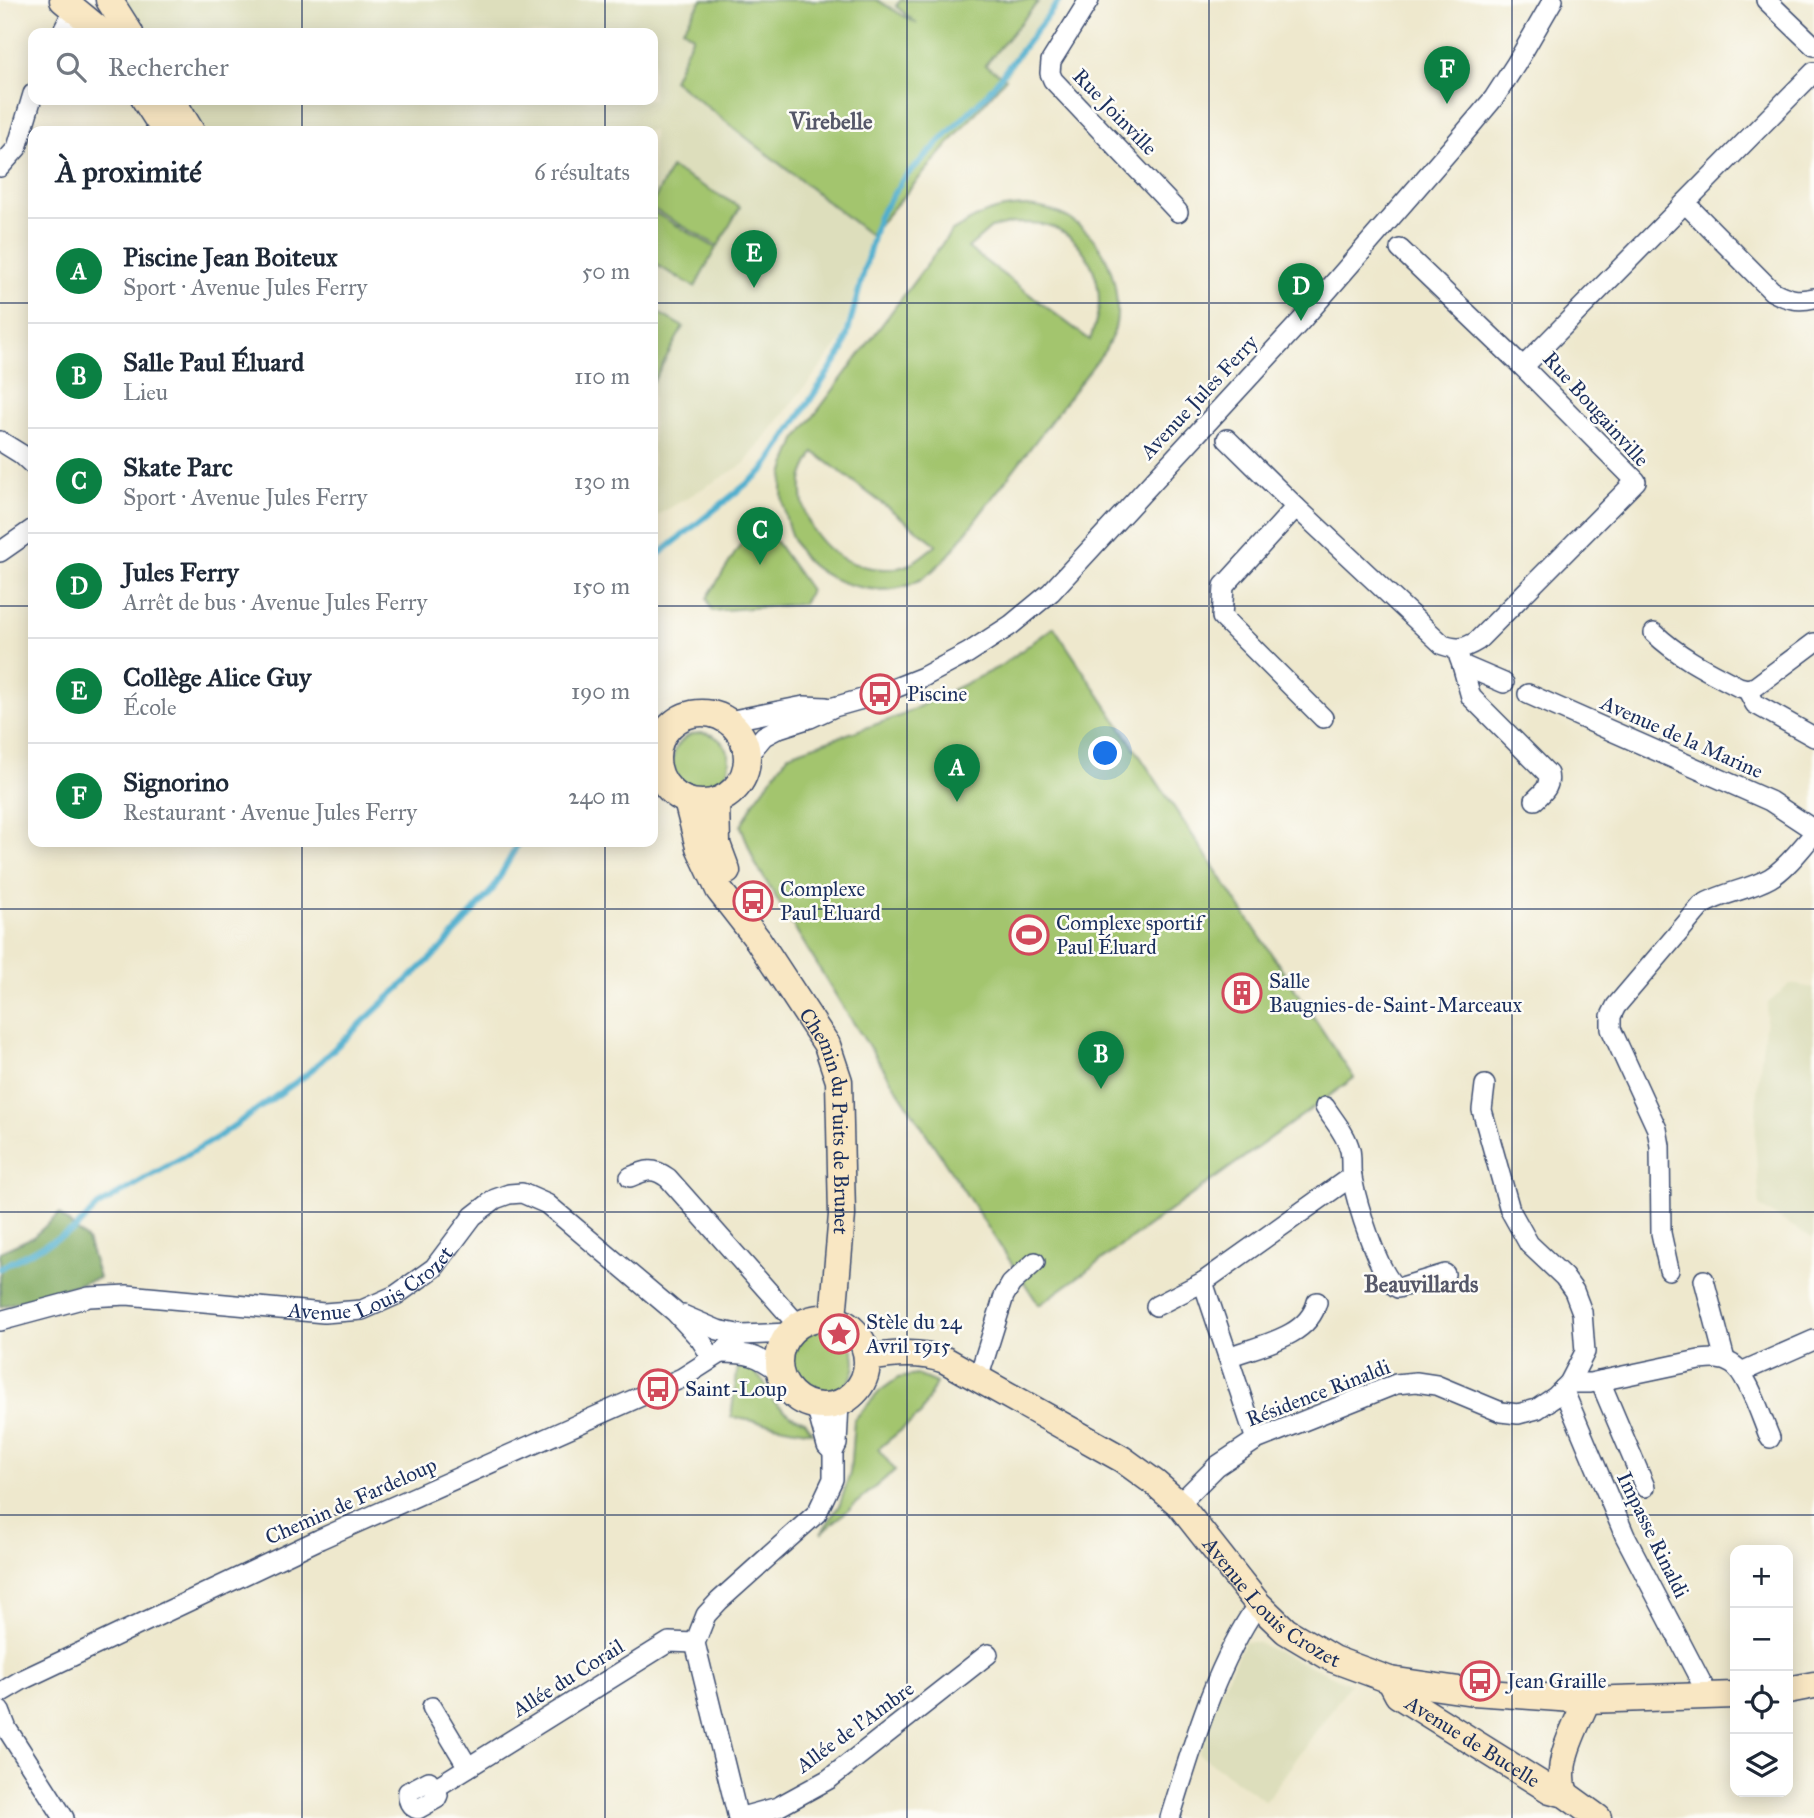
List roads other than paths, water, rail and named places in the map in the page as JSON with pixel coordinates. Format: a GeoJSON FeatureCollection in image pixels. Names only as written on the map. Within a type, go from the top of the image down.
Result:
{"type":"FeatureCollection","features":[{"type":"Feature","properties":{"kind":"street"},"geometry":{"type":"LineString","coordinates":[[109,0],[127,28]]}},
{"type":"Feature","properties":{"kind":"street","name":"Rue Joinville"},"geometry":{"type":"LineString","coordinates":[[1089,0],[1051,61],[1050,73],[1053,80],[1178,212]]}},
{"type":"Feature","properties":{"kind":"street","name":"Avenue Jules Ferry"},"geometry":{"type":"LineString","coordinates":[[747,756],[764,736],[834,707],[901,686],[968,653],[1011,625],[1051,592],[1301,321],[1462,136],[1516,64],[1553,0]]}},
{"type":"Feature","properties":{"kind":"street"},"geometry":{"type":"LineString","coordinates":[[1766,0],[1814,46]]}},
{"type":"Feature","properties":{"kind":"street"},"geometry":{"type":"LineString","coordinates":[[63,28],[69,4],[97,28]]}},
{"type":"Feature","properties":{"kind":"street","name":"Rue Bougainville"},"geometry":{"type":"LineString","coordinates":[[1459,658],[1466,648],[1636,481],[1523,367],[1814,72]]}},
{"type":"Feature","properties":{"kind":"street"},"geometry":{"type":"LineString","coordinates":[[0,167],[17,148],[30,105]]}},
{"type":"Feature","properties":{"kind":"street"},"geometry":{"type":"LineString","coordinates":[[148,105],[162,126]]}},
{"type":"Feature","properties":{"kind":"street"},"geometry":{"type":"LineString","coordinates":[[175,105],[188,126]]}},
{"type":"Feature","properties":{"kind":"street"},"geometry":{"type":"LineString","coordinates":[[1685,203],[1772,291],[1785,299],[1796,301],[1814,298]]}},
{"type":"Feature","properties":{"kind":"street"},"geometry":{"type":"LineString","coordinates":[[1400,248],[1523,367]]}},
{"type":"Feature","properties":{"kind":"street"},"geometry":{"type":"LineString","coordinates":[[1227,439],[1431,636],[1459,658],[1504,683]]}},
{"type":"Feature","properties":{"kind":"street"},"geometry":{"type":"LineString","coordinates":[[0,441],[28,461]]}},
{"type":"Feature","properties":{"kind":"street"},"geometry":{"type":"LineString","coordinates":[[1296,507],[1224,586],[1222,617],[1324,718]]}},
{"type":"Feature","properties":{"kind":"street"},"geometry":{"type":"LineString","coordinates":[[0,552],[28,532]]}},
{"type":"Feature","properties":{"kind":"street"},"geometry":{"type":"LineString","coordinates":[[1654,633],[1686,660],[1747,690],[1755,704],[1814,737]]}},
{"type":"Feature","properties":{"kind":"street"},"geometry":{"type":"LineString","coordinates":[[1747,690],[1755,687],[1814,643]]}},
{"type":"Feature","properties":{"kind":"street"},"geometry":{"type":"LineString","coordinates":[[1459,658],[1471,697],[1548,774],[1550,781],[1547,788],[1535,800]]}},
{"type":"Feature","properties":{"kind":"street","name":"Avenue de la Marine"},"geometry":{"type":"LineString","coordinates":[[1528,694],[1770,801],[1814,832]]}},
{"type":"Feature","properties":{"kind":"street","name":"Avenue Jules Ferry"},"geometry":{"type":"LineString","coordinates":[[728,721],[804,706],[834,707]]}},
{"type":"Feature","properties":{"kind":"street"},"geometry":{"type":"LineString","coordinates":[[658,735],[692,714],[717,715],[728,721],[741,737],[747,756],[741,779],[726,796],[697,803],[687,801],[667,787],[658,770]]}},
{"type":"Feature","properties":{"kind":"street","name":"Chemin du Puits de Brunet"},"geometry":{"type":"LineString","coordinates":[[716,800],[716,844],[758,940]]}},
{"type":"Feature","properties":{"kind":"street","name":"Chemin du Puits de Brunet"},"geometry":{"type":"LineString","coordinates":[[687,801],[708,870],[719,890],[758,940],[827,1045],[839,1081],[842,1215],[833,1318]]}},
{"type":"Feature","properties":{"kind":"street"},"geometry":{"type":"LineString","coordinates":[[1669,1270],[1661,1233],[1660,1146],[1657,1129],[1611,1029],[1611,1016],[1616,1006],[1702,905],[1711,899],[1769,879],[1814,832]]}},
{"type":"Feature","properties":{"kind":"street","name":"Résidence Rinaldi"},"geometry":{"type":"LineString","coordinates":[[1179,1504],[1217,1466],[1256,1440],[1396,1384],[1416,1382],[1436,1385],[1501,1412],[1518,1414],[1537,1409],[1566,1386],[1585,1352],[1583,1312],[1564,1277],[1529,1244],[1510,1210],[1482,1110],[1485,1085]]}},
{"type":"Feature","properties":{"kind":"street"},"geometry":{"type":"LineString","coordinates":[[1325,1107],[1346,1138],[1352,1176],[1371,1242],[1394,1286],[1398,1288],[1446,1274]]}},
{"type":"Feature","properties":{"kind":"street"},"geometry":{"type":"LineString","coordinates":[[630,1177],[647,1169],[658,1170],[668,1178],[794,1329]]}},
{"type":"Feature","properties":{"kind":"street"},"geometry":{"type":"LineString","coordinates":[[1156,1306],[1203,1282],[1352,1176]]}},
{"type":"Feature","properties":{"kind":"street","name":"Avenue Louis Crozet"},"geometry":{"type":"LineString","coordinates":[[0,1321],[89,1297],[127,1295],[324,1313],[362,1310],[396,1295],[434,1268],[473,1216],[495,1199],[522,1193],[547,1203],[675,1312]]}},
{"type":"Feature","properties":{"kind":"street"},"geometry":{"type":"LineString","coordinates":[[978,1379],[1004,1296],[1012,1284],[1035,1262]]}},
{"type":"Feature","properties":{"kind":"street"},"geometry":{"type":"LineString","coordinates":[[1703,1280],[1733,1366],[1770,1438]]}},
{"type":"Feature","properties":{"kind":"street"},"geometry":{"type":"LineString","coordinates":[[1203,1282],[1256,1440]]}},
{"type":"Feature","properties":{"kind":"street"},"geometry":{"type":"LineString","coordinates":[[1228,1357],[1296,1332],[1314,1313],[1317,1302]]}},
{"type":"Feature","properties":{"kind":"street"},"geometry":{"type":"LineString","coordinates":[[675,1312],[718,1330],[742,1335],[794,1329]]}},
{"type":"Feature","properties":{"kind":"street"},"geometry":{"type":"LineString","coordinates":[[675,1312],[717,1356],[747,1353],[760,1357],[780,1372],[793,1394],[804,1402],[828,1404],[852,1396],[861,1385],[868,1358],[857,1332],[846,1323],[833,1318],[809,1319],[794,1329],[782,1345],[780,1372]]}},
{"type":"Feature","properties":{"kind":"street","name":"Chemin de Fardeloup"},"geometry":{"type":"LineString","coordinates":[[0,1693],[22,1680],[320,1539],[682,1378],[717,1356],[742,1335]]}},
{"type":"Feature","properties":{"kind":"street"},"geometry":{"type":"LineString","coordinates":[[1566,1386],[1699,1360],[1713,1359],[1733,1366],[1814,1340]]}},
{"type":"Feature","properties":{"kind":"street","name":"Avenue Louis Crozet"},"geometry":{"type":"LineString","coordinates":[[868,1358],[893,1354],[930,1355],[945,1360],[1122,1460],[1179,1504],[1258,1604],[1286,1631],[1333,1660],[1390,1680],[1472,1692],[1587,1700],[1722,1696]]}},
{"type":"Feature","properties":{"kind":"street"},"geometry":{"type":"LineString","coordinates":[[1600,1381],[1645,1487]]}},
{"type":"Feature","properties":{"kind":"street","name":"Impasse Rinaldi"},"geometry":{"type":"LineString","coordinates":[[1566,1386],[1625,1536],[1722,1696]]}},
{"type":"Feature","properties":{"kind":"street"},"geometry":{"type":"LineString","coordinates":[[738,1818],[695,1643],[706,1615],[719,1601],[817,1513],[833,1479],[833,1452],[827,1446],[828,1404]]}},
{"type":"Feature","properties":{"kind":"street"},"geometry":{"type":"LineString","coordinates":[[1170,1818],[1217,1677],[1238,1632],[1258,1604]]}},
{"type":"Feature","properties":{"kind":"street","name":"Allée du Corail"},"geometry":{"type":"LineString","coordinates":[[435,1788],[669,1642],[695,1643]]}},
{"type":"Feature","properties":{"kind":"street","name":"Allée de l'Ambre"},"geometry":{"type":"LineString","coordinates":[[738,1818],[778,1807],[829,1779],[988,1654]]}},
{"type":"Feature","properties":{"kind":"street","name":"Avenue de Bucelle"},"geometry":{"type":"LineString","coordinates":[[1390,1680],[1398,1695],[1550,1790],[1564,1794],[1598,1818]]}},
{"type":"Feature","properties":{"kind":"street"},"geometry":{"type":"LineString","coordinates":[[1793,1689],[1814,1685]]}},
{"type":"Feature","properties":{"kind":"street","name":"Avenue de Bucelle"},"geometry":{"type":"LineString","coordinates":[[1564,1794],[1560,1781],[1565,1756],[1573,1729],[1587,1700]]}},
{"type":"Feature","properties":{"kind":"street"},"geometry":{"type":"LineString","coordinates":[[432,1707],[468,1767]]}},
{"type":"Feature","properties":{"kind":"street"},"geometry":{"type":"LineString","coordinates":[[0,1711],[7,1729],[64,1818]]}},
{"type":"Feature","properties":{"kind":"waterway"},"geometry":{"type":"LineString","coordinates":[[658,555],[764,470],[843,350],[878,218],[903,179],[988,93],[1060,0]]}},
{"type":"Feature","properties":{"kind":"waterway"},"geometry":{"type":"LineString","coordinates":[[0,1268],[74,1230],[98,1206],[218,1137],[306,1075],[443,947],[493,889],[516,847]]}},
{"type":"Feature","properties":{"kind":"place","name":"Signorino"},"geometry":{"type":"Point","coordinates":[1447,104]}},
{"type":"Feature","properties":{"kind":"place","name":"Collège Alice Guy"},"geometry":{"type":"Point","coordinates":[754,288]}},
{"type":"Feature","properties":{"kind":"place","name":"Jules Ferry"},"geometry":{"type":"Point","coordinates":[1301,321]}},
{"type":"Feature","properties":{"kind":"place","name":"Skate Parc"},"geometry":{"type":"Point","coordinates":[760,565]}},
{"type":"Feature","properties":{"kind":"place","name":"Piscine"},"geometry":{"type":"Point","coordinates":[880,694]}},
{"type":"Feature","properties":{"kind":"place","name":"Piscine Jean Boiteux"},"geometry":{"type":"Point","coordinates":[957,802]}},
{"type":"Feature","properties":{"kind":"place","name":"Complexe Paul Eluard"},"geometry":{"type":"Point","coordinates":[753,901]}},
{"type":"Feature","properties":{"kind":"place","name":"Complexe sportif Paul Éluard"},"geometry":{"type":"Point","coordinates":[1029,935]}},
{"type":"Feature","properties":{"kind":"place","name":"Salle Baugnies-de-Saint-Marceaux"},"geometry":{"type":"Point","coordinates":[1242,993]}},
{"type":"Feature","properties":{"kind":"place","name":"Salle Paul Éluard"},"geometry":{"type":"Point","coordinates":[1101,1089]}},
{"type":"Feature","properties":{"kind":"place","name":"Stèle du 24 Avril 1915"},"geometry":{"type":"Point","coordinates":[839,1334]}},
{"type":"Feature","properties":{"kind":"place","name":"Saint-Loup"},"geometry":{"type":"Point","coordinates":[658,1389]}},
{"type":"Feature","properties":{"kind":"place","name":"Jean Graille"},"geometry":{"type":"Point","coordinates":[1480,1681]}},
{"type":"Feature","properties":{"kind":"district","name":"Virebelle"},"geometry":{"type":"Point","coordinates":[831,121]}},
{"type":"Feature","properties":{"kind":"district","name":"Beauvillards"},"geometry":{"type":"Point","coordinates":[1421,1284]}}]}
